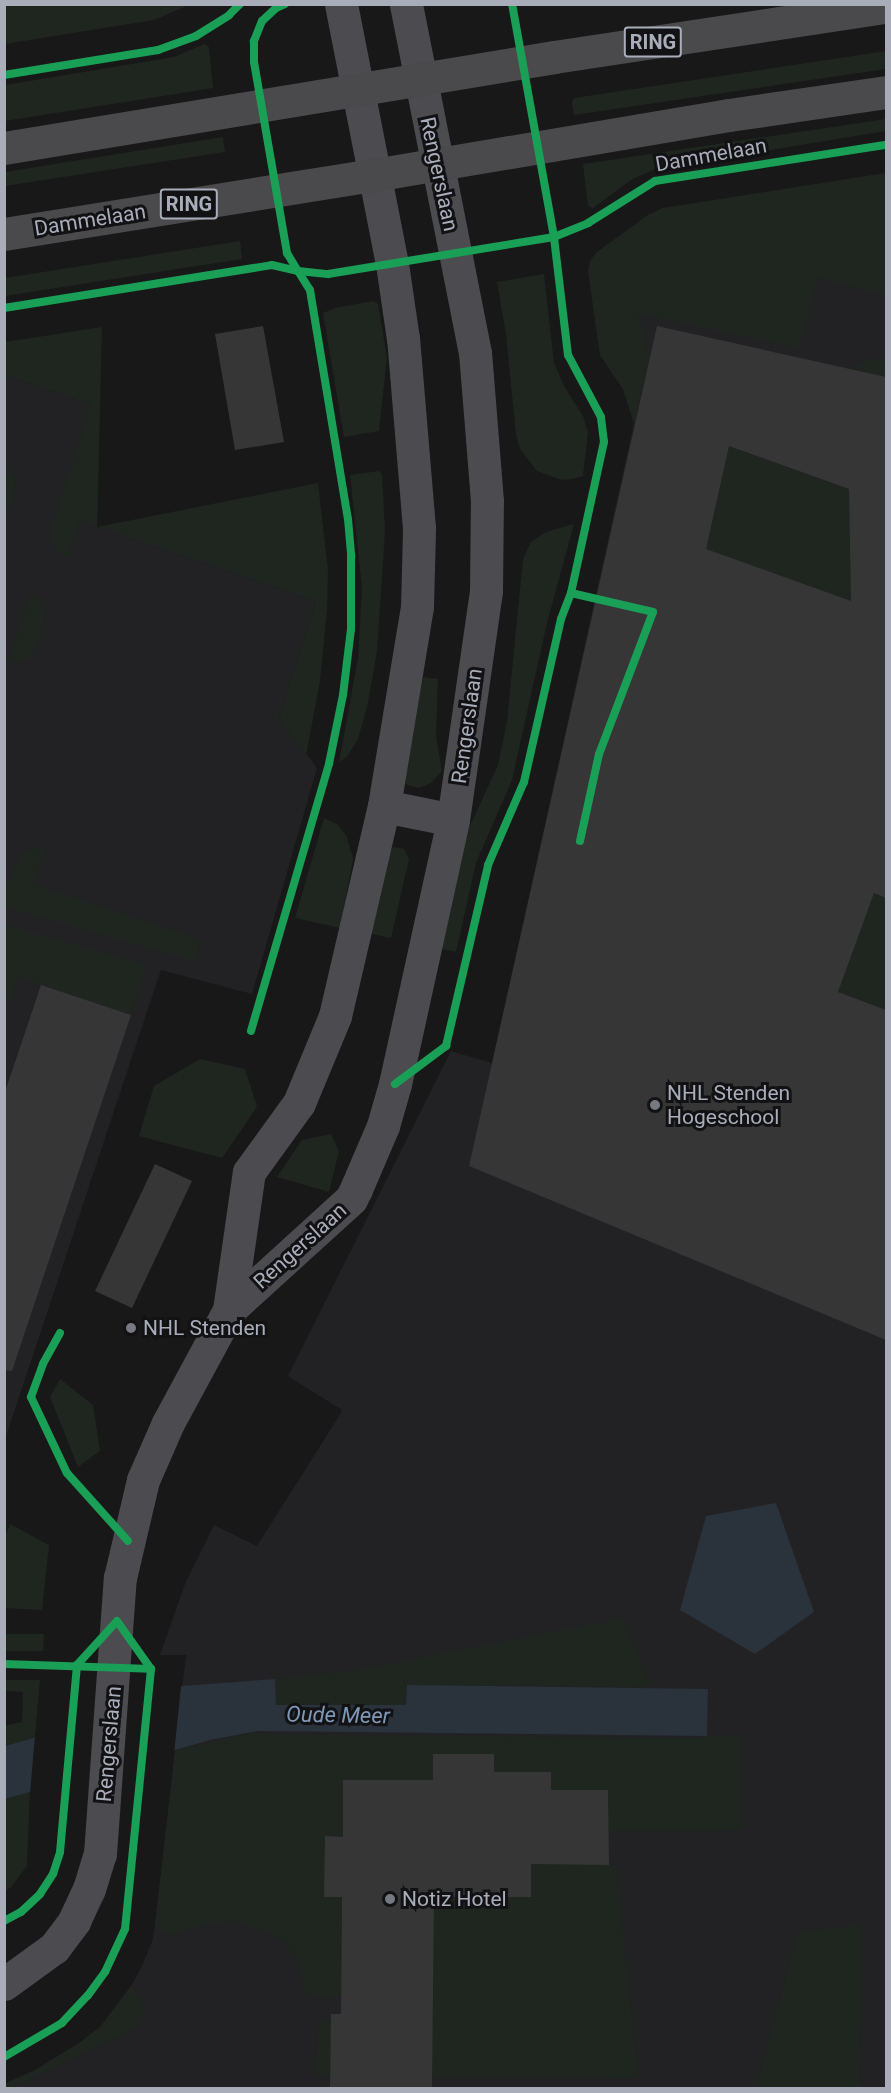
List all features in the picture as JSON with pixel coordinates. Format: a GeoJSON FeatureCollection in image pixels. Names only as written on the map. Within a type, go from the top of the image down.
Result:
{"type":"FeatureCollection","features":[{"type":"Feature","properties":{"kind":"main road","name":"RING"},"geometry":{"type":"LineString","coordinates":[[4,148],[886,7]]}},
{"type":"Feature","properties":{"kind":"main road","name":"Dammelaan"},"geometry":{"type":"LineString","coordinates":[[4,234],[729,115],[886,92]]}},
{"type":"Feature","properties":{"kind":"street","name":"Rengerslaan"},"geometry":{"type":"LineString","coordinates":[[229,1310],[249,1172],[299,1103],[335,1016],[384,806],[417,607],[419,528],[403,339],[341,4]]}},
{"type":"Feature","properties":{"kind":"street","name":"Rengerslaan"},"geometry":{"type":"LineString","coordinates":[[4,1984],[54,1948],[74,1921],[89,1889],[100,1854],[113,1705],[120,1578],[143,1480],[168,1423],[229,1310],[351,1199],[356,1189],[383,1126],[395,1084],[453,820],[486,591],[487,501],[475,354],[419,80],[406,4]]}},
{"type":"Feature","properties":{"kind":"street"},"geometry":{"type":"LineString","coordinates":[[384,806],[453,820]]}},
{"type":"Feature","properties":{"kind":"shaded area"},"geometry":{"type":"Polygon","coordinates":[[[5,4],[189,5],[154,20],[5,44],[5,4]]]}},
{"type":"Feature","properties":{"kind":"shaded area"},"geometry":{"type":"Polygon","coordinates":[[[204,44],[209,47],[213,88],[5,121],[5,85],[174,57],[204,44]]]}},
{"type":"Feature","properties":{"kind":"shaded area"},"geometry":{"type":"Polygon","coordinates":[[[886,51],[886,69],[574,115],[572,102],[574,98],[886,51]]]}},
{"type":"Feature","properties":{"kind":"shaded area"},"geometry":{"type":"Polygon","coordinates":[[[886,119],[886,131],[655,169],[631,180],[593,208],[588,206],[583,164],[886,119]]]}},
{"type":"Feature","properties":{"kind":"shaded area"},"geometry":{"type":"Polygon","coordinates":[[[223,137],[225,152],[5,186],[5,172],[223,137]]]}},
{"type":"Feature","properties":{"kind":"shaded area","name":"NHL Stenden Hogeschool"},"geometry":{"type":"Polygon","coordinates":[[[886,173],[886,2088],[5,2088],[4,2084],[35,2070],[100,2027],[131,1986],[141,1968],[152,1942],[155,1925],[186,1655],[160,1655],[185,1584],[214,1525],[257,1546],[341,1413],[342,1410],[288,1376],[451,1051],[492,1063],[634,423],[623,389],[600,355],[588,270],[591,259],[648,215],[663,208],[886,173]]]}},
{"type":"Feature","properties":{"kind":"shaded area"},"geometry":{"type":"Polygon","coordinates":[[[886,173],[886,296],[817,278],[799,348],[637,314],[644,330],[648,358],[634,423],[623,389],[600,355],[588,270],[591,259],[597,252],[648,215],[663,208],[886,173]]]}},
{"type":"Feature","properties":{"kind":"shaded area"},"geometry":{"type":"Polygon","coordinates":[[[240,241],[242,259],[5,296],[5,278],[240,241]]]}},
{"type":"Feature","properties":{"kind":"shaded area"},"geometry":{"type":"Polygon","coordinates":[[[544,274],[554,363],[565,388],[583,416],[588,432],[583,476],[572,479],[562,480],[537,471],[520,449],[516,435],[506,335],[497,282],[544,274]]]}},
{"type":"Feature","properties":{"kind":"shaded area"},"geometry":{"type":"Polygon","coordinates":[[[373,301],[378,304],[387,357],[379,431],[344,437],[323,313],[335,308],[373,301]]]}},
{"type":"Feature","properties":{"kind":"shaded area"},"geometry":{"type":"Polygon","coordinates":[[[102,327],[97,527],[318,483],[328,570],[327,611],[320,681],[306,756],[279,718],[316,601],[79,521],[67,557],[56,550],[52,544],[51,528],[91,405],[5,375],[5,342],[102,327]]]}},
{"type":"Feature","properties":{"kind":"shaded area"},"geometry":{"type":"Polygon","coordinates":[[[874,357],[886,359],[886,377],[851,369],[874,357]]]}},
{"type":"Feature","properties":{"kind":"shaded area"},"geometry":{"type":"Polygon","coordinates":[[[5,375],[91,405],[100,405],[97,527],[316,601],[279,718],[317,768],[252,994],[161,970],[5,1439],[5,375]]]}},
{"type":"Feature","properties":{"kind":"shaded area"},"geometry":{"type":"Polygon","coordinates":[[[729,446],[886,503],[886,538],[850,535],[851,597],[840,597],[762,569],[671,705],[729,446]]]}},
{"type":"Feature","properties":{"kind":"shaded area"},"geometry":{"type":"Polygon","coordinates":[[[5,463],[16,479],[12,502],[5,516],[5,463]]]}},
{"type":"Feature","properties":{"kind":"shaded area"},"geometry":{"type":"Polygon","coordinates":[[[379,471],[382,474],[385,531],[377,652],[367,707],[358,739],[347,757],[339,762],[358,658],[362,588],[350,475],[379,471]]]}},
{"type":"Feature","properties":{"kind":"shaded area"},"geometry":{"type":"Polygon","coordinates":[[[574,524],[547,623],[512,780],[476,863],[456,952],[436,948],[462,843],[498,765],[507,721],[523,559],[531,542],[546,532],[574,524]]]}},
{"type":"Feature","properties":{"kind":"shaded area"},"geometry":{"type":"Polygon","coordinates":[[[31,594],[39,601],[44,612],[42,635],[29,660],[8,663],[31,594]]]}},
{"type":"Feature","properties":{"kind":"shaded area"},"geometry":{"type":"Polygon","coordinates":[[[423,677],[438,679],[436,736],[442,771],[431,783],[419,788],[407,785],[404,776],[423,677]]]}},
{"type":"Feature","properties":{"kind":"shaded area"},"geometry":{"type":"Polygon","coordinates":[[[694,764],[886,833],[886,856],[872,892],[886,898],[886,1010],[838,992],[856,942],[806,923],[694,764]]]}},
{"type":"Feature","properties":{"kind":"shaded area"},"geometry":{"type":"Polygon","coordinates":[[[324,818],[337,824],[346,835],[353,859],[340,928],[295,918],[324,818]]]}},
{"type":"Feature","properties":{"kind":"shaded area"},"geometry":{"type":"Polygon","coordinates":[[[394,847],[404,849],[409,859],[391,938],[371,934],[389,851],[394,847]]]}},
{"type":"Feature","properties":{"kind":"shaded area"},"geometry":{"type":"Polygon","coordinates":[[[45,848],[34,884],[201,939],[195,962],[5,907],[5,892],[16,864],[25,850],[45,848]]]}},
{"type":"Feature","properties":{"kind":"shaded area"},"geometry":{"type":"Polygon","coordinates":[[[5,924],[146,964],[131,1015],[18,977],[10,1003],[5,1001],[5,924]]]}},
{"type":"Feature","properties":{"kind":"shaded area"},"geometry":{"type":"Polygon","coordinates":[[[200,1059],[245,1069],[257,1107],[222,1158],[139,1136],[154,1086],[200,1059]]]}},
{"type":"Feature","properties":{"kind":"shaded area"},"geometry":{"type":"Polygon","coordinates":[[[331,1134],[339,1151],[329,1192],[277,1177],[302,1140],[331,1134]]]}},
{"type":"Feature","properties":{"kind":"shaded area"},"geometry":{"type":"Polygon","coordinates":[[[60,1379],[93,1405],[100,1451],[78,1467],[50,1397],[60,1379]]]}},
{"type":"Feature","properties":{"kind":"shaded area"},"geometry":{"type":"Polygon","coordinates":[[[10,1524],[49,1545],[42,1610],[5,1608],[5,1537],[10,1524]]]}},
{"type":"Feature","properties":{"kind":"shaded area"},"geometry":{"type":"Polygon","coordinates":[[[622,1618],[651,1687],[407,1685],[406,1705],[275,1705],[275,1679],[356,1670],[622,1618]]]}},
{"type":"Feature","properties":{"kind":"shaded area"},"geometry":{"type":"Polygon","coordinates":[[[5,1634],[44,1634],[43,1651],[5,1651],[5,1634]]]}},
{"type":"Feature","properties":{"kind":"shaded area"},"geometry":{"type":"Polygon","coordinates":[[[5,1680],[40,1680],[35,1738],[5,1746],[4,1726],[22,1722],[23,1692],[5,1691],[5,1680]]]}},
{"type":"Feature","properties":{"kind":"shaded area"},"geometry":{"type":"Polygon","coordinates":[[[257,1731],[256,1734],[628,1738],[707,1738],[707,1736],[742,1734],[742,1830],[609,1831],[608,1790],[551,1790],[551,1772],[494,1772],[493,1754],[434,1754],[433,1780],[344,1780],[343,1837],[326,1836],[325,1897],[342,1897],[341,1997],[306,1995],[299,1966],[287,1945],[272,1934],[233,1921],[187,1929],[177,1935],[167,1934],[155,1925],[175,1751],[257,1731]]]}},
{"type":"Feature","properties":{"kind":"shaded area"},"geometry":{"type":"Polygon","coordinates":[[[30,1791],[27,1866],[11,1887],[5,1891],[5,1799],[30,1791]]]}},
{"type":"Feature","properties":{"kind":"shaded area"},"geometry":{"type":"Polygon","coordinates":[[[531,1864],[616,1865],[638,2078],[407,2076],[408,2019],[433,2019],[434,1879],[470,1897],[531,1897],[531,1864]]]}},
{"type":"Feature","properties":{"kind":"shaded area"},"geometry":{"type":"Polygon","coordinates":[[[861,1924],[859,2088],[756,2088],[798,1932],[861,1924]]]}},
{"type":"Feature","properties":{"kind":"shaded area"},"geometry":{"type":"Polygon","coordinates":[[[131,1986],[141,1999],[143,2011],[138,2023],[127,2033],[10,2088],[5,2088],[5,2084],[35,2070],[100,2027],[131,1986]]]}},
{"type":"Feature","properties":{"kind":"shaded area"},"geometry":{"type":"Polygon","coordinates":[[[319,2018],[331,2019],[380,2078],[315,2077],[319,2018]]]}},
{"type":"Feature","properties":{"kind":"water"},"geometry":{"type":"Polygon","coordinates":[[[776,1503],[814,1612],[755,1654],[680,1610],[706,1516],[776,1503]]]}},
{"type":"Feature","properties":{"kind":"water","name":"Oude Meer"},"geometry":{"type":"Polygon","coordinates":[[[275,1679],[276,1705],[406,1705],[407,1685],[708,1689],[707,1736],[257,1731],[210,1740],[5,1799],[5,1746],[179,1697],[181,1686],[275,1679]]]}},
{"type":"Feature","properties":{"kind":"pier"},"geometry":{"type":"Polygon","coordinates":[[[181,1686],[174,1754],[30,1794],[35,1735],[177,1695],[178,1687],[181,1686]]]}},
{"type":"Feature","properties":{"kind":"building"},"geometry":{"type":"Polygon","coordinates":[[[263,326],[284,442],[235,450],[215,334],[263,326]]]}},
{"type":"Feature","properties":{"kind":"building"},"geometry":{"type":"Polygon","coordinates":[[[657,326],[886,377],[886,898],[874,893],[838,992],[886,1010],[886,1340],[469,1166],[657,326]],[[729,446],[706,549],[851,601],[849,489],[729,446]]]}},
{"type":"Feature","properties":{"kind":"building"},"geometry":{"type":"Polygon","coordinates":[[[41,985],[131,1015],[12,1371],[4,1370],[4,1095],[41,985]]]}},
{"type":"Feature","properties":{"kind":"building"},"geometry":{"type":"Polygon","coordinates":[[[155,1164],[192,1181],[132,1308],[95,1291],[155,1164]]]}},
{"type":"Feature","properties":{"kind":"building"},"geometry":{"type":"Polygon","coordinates":[[[433,1754],[494,1754],[494,1772],[551,1772],[551,1790],[608,1790],[609,1865],[531,1864],[531,1897],[434,1897],[432,2088],[330,2088],[331,2014],[341,2014],[342,1897],[324,1897],[325,1836],[343,1837],[343,1780],[433,1780],[433,1754]]]}},
{"type":"Feature","properties":{"kind":"cycle path"},"geometry":{"type":"LineString","coordinates":[[4,75],[158,50],[196,36],[229,15],[240,4]]}},
{"type":"Feature","properties":{"kind":"cycle path"},"geometry":{"type":"LineString","coordinates":[[285,4],[276,8],[262,21],[254,41],[254,62],[287,253],[298,271],[328,274],[554,237],[512,4]]}},
{"type":"Feature","properties":{"kind":"cycle path"},"geometry":{"type":"LineString","coordinates":[[395,1084],[446,1046],[488,865],[524,782],[561,619],[571,593],[604,442],[601,417],[568,355],[554,237],[588,223],[655,181],[886,145]]}},
{"type":"Feature","properties":{"kind":"cycle path"},"geometry":{"type":"LineString","coordinates":[[4,308],[272,265],[298,271],[310,290],[348,519],[351,557],[351,629],[343,695],[329,764],[251,1031]]}},
{"type":"Feature","properties":{"kind":"cycle path"},"geometry":{"type":"LineString","coordinates":[[571,593],[653,612],[599,754],[580,841]]}},
{"type":"Feature","properties":{"kind":"cycle path"},"geometry":{"type":"LineString","coordinates":[[60,1333],[43,1364],[31,1397],[67,1473],[128,1541]]}},
{"type":"Feature","properties":{"kind":"cycle path"},"geometry":{"type":"LineString","coordinates":[[4,1921],[21,1912],[40,1894],[53,1874],[60,1852],[77,1665],[117,1621],[151,1669],[125,1929],[105,1972],[88,1995],[62,2023],[4,2057]]}},
{"type":"Feature","properties":{"kind":"cycle path"},"geometry":{"type":"LineString","coordinates":[[4,1664],[151,1669]]}},
{"type":"Feature","properties":{"kind":"place","name":"NHL Stenden Hogeschool"},"geometry":{"type":"Point","coordinates":[655,1105]}},
{"type":"Feature","properties":{"kind":"place","name":"NHL Stenden"},"geometry":{"type":"Point","coordinates":[131,1328]}},
{"type":"Feature","properties":{"kind":"place","name":"Notiz Hotel"},"geometry":{"type":"Point","coordinates":[390,1899]}}]}
